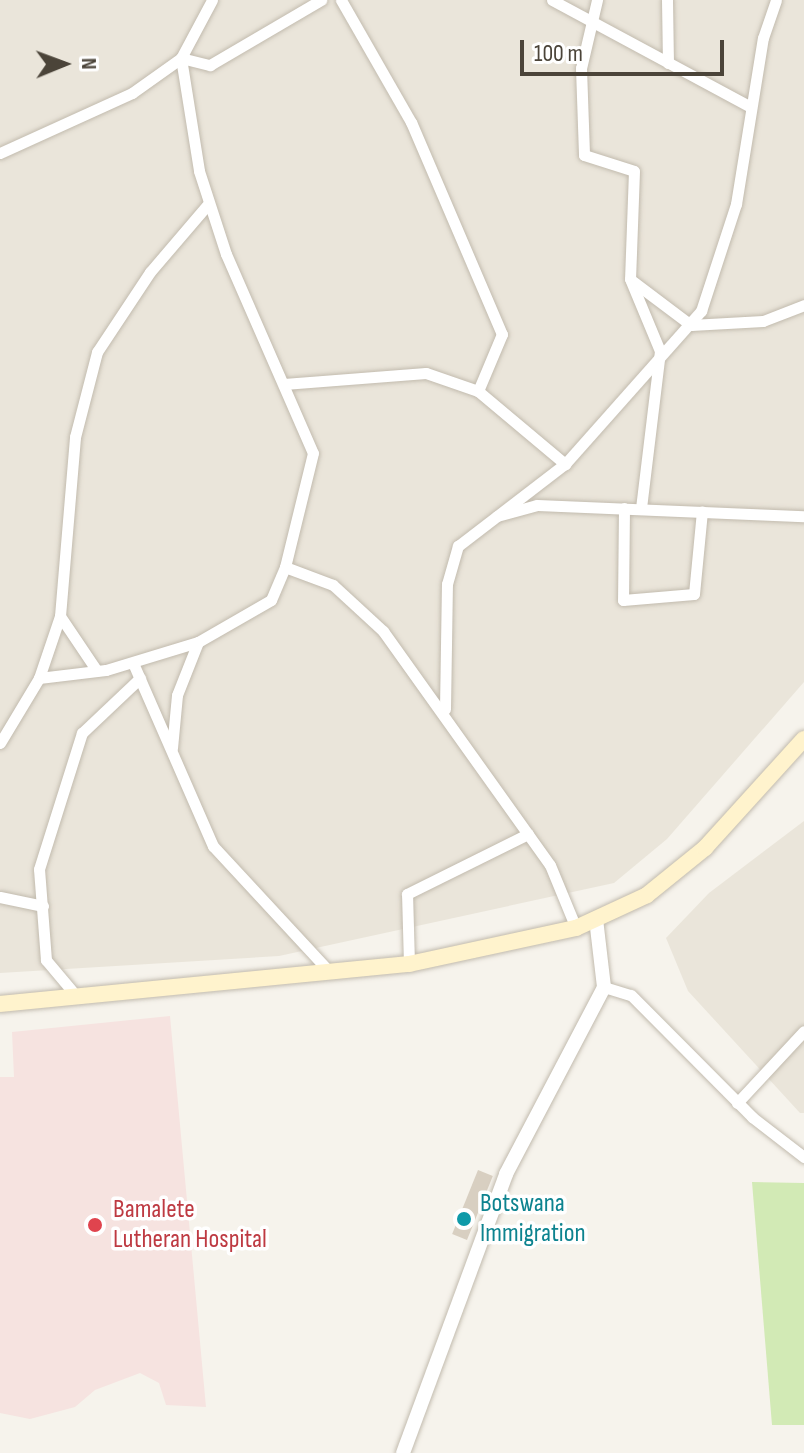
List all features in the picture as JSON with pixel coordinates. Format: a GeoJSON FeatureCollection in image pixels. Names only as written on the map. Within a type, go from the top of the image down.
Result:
{"type":"FeatureCollection","features":[{"type":"Feature","properties":{"kind":"main road"},"geometry":{"type":"LineString","coordinates":[[0,1004],[409,964],[576,928],[647,895],[705,848],[804,739]]}},
{"type":"Feature","properties":{"kind":"street"},"geometry":{"type":"LineString","coordinates":[[0,153],[132,93],[181,58],[212,0]]}},
{"type":"Feature","properties":{"kind":"street"},"geometry":{"type":"LineString","coordinates":[[181,58],[210,65],[321,0]]}},
{"type":"Feature","properties":{"kind":"street"},"geometry":{"type":"LineString","coordinates":[[341,0],[411,122],[502,334],[478,391]]}},
{"type":"Feature","properties":{"kind":"street"},"geometry":{"type":"LineString","coordinates":[[552,0],[589,25],[751,107]]}},
{"type":"Feature","properties":{"kind":"street"},"geometry":{"type":"LineString","coordinates":[[597,0],[581,68],[584,155],[634,171],[630,279],[660,351],[641,508]]}},
{"type":"Feature","properties":{"kind":"street"},"geometry":{"type":"LineString","coordinates":[[667,0],[668,63]]}},
{"type":"Feature","properties":{"kind":"street"},"geometry":{"type":"LineString","coordinates":[[445,710],[447,584],[458,546],[488,519],[565,464],[660,351],[691,325],[736,204],[751,107],[776,0]]}},
{"type":"Feature","properties":{"kind":"street"},"geometry":{"type":"LineString","coordinates":[[39,678],[133,663],[198,642],[271,600],[285,567],[313,453],[208,204],[181,58]]}},
{"type":"Feature","properties":{"kind":"street"},"geometry":{"type":"LineString","coordinates":[[0,743],[39,678],[60,616],[75,437],[97,352],[150,272],[208,204]]}},
{"type":"Feature","properties":{"kind":"street"},"geometry":{"type":"LineString","coordinates":[[630,279],[691,325],[763,321],[804,305]]}},
{"type":"Feature","properties":{"kind":"street"},"geometry":{"type":"LineString","coordinates":[[284,384],[426,373],[478,391],[565,464]]}},
{"type":"Feature","properties":{"kind":"street"},"geometry":{"type":"LineString","coordinates":[[488,519],[537,505],[804,516]]}},
{"type":"Feature","properties":{"kind":"street"},"geometry":{"type":"LineString","coordinates":[[624,508],[623,600],[694,594],[702,511]]}},
{"type":"Feature","properties":{"kind":"street"},"geometry":{"type":"LineString","coordinates":[[285,567],[310,571],[348,596],[445,710],[550,865],[576,928]]}},
{"type":"Feature","properties":{"kind":"street"},"geometry":{"type":"LineString","coordinates":[[60,616],[97,671]]}},
{"type":"Feature","properties":{"kind":"street"},"geometry":{"type":"LineString","coordinates":[[172,753],[177,695],[198,642]]}},
{"type":"Feature","properties":{"kind":"street"},"geometry":{"type":"LineString","coordinates":[[133,663],[213,846],[328,970]]}},
{"type":"Feature","properties":{"kind":"street"},"geometry":{"type":"LineString","coordinates":[[78,998],[46,960],[39,869],[82,733],[140,678]]}},
{"type":"Feature","properties":{"kind":"street"},"geometry":{"type":"LineString","coordinates":[[409,964],[407,894],[528,834]]}},
{"type":"Feature","properties":{"kind":"street"},"geometry":{"type":"LineString","coordinates":[[0,897],[43,906]]}},
{"type":"Feature","properties":{"kind":"street"},"geometry":{"type":"LineString","coordinates":[[403,1453],[506,1174],[604,987],[596,919]]}},
{"type":"Feature","properties":{"kind":"street"},"geometry":{"type":"LineString","coordinates":[[604,987],[631,995],[737,1103],[804,1157]]}},
{"type":"Feature","properties":{"kind":"street"},"geometry":{"type":"LineString","coordinates":[[737,1103],[804,1031]]}},
{"type":"Feature","properties":{"kind":"shaded area"},"geometry":{"type":"Polygon","coordinates":[[[0,0],[804,0],[804,682],[667,839],[614,883],[279,956],[0,973],[0,0]]]}},
{"type":"Feature","properties":{"kind":"shaded area"},"geometry":{"type":"Polygon","coordinates":[[[804,821],[804,1113],[800,1113],[688,991],[666,938],[709,893],[804,821]]]}},
{"type":"Feature","properties":{"kind":"shaded area","name":"Bamalete Lutheran Hospital"},"geometry":{"type":"Polygon","coordinates":[[[170,1016],[206,1407],[166,1405],[159,1383],[140,1373],[95,1390],[75,1407],[30,1419],[0,1413],[0,1077],[14,1077],[12,1032],[170,1016]]]}},
{"type":"Feature","properties":{"kind":"green space"},"geometry":{"type":"Polygon","coordinates":[[[752,1182],[804,1183],[804,1425],[772,1425],[752,1182]]]}},
{"type":"Feature","properties":{"kind":"building"},"geometry":{"type":"Polygon","coordinates":[[[478,1170],[493,1176],[467,1240],[452,1234],[478,1170]]]}},
{"type":"Feature","properties":{"kind":"place","name":"Botswana Immigration"},"geometry":{"type":"Point","coordinates":[464,1219]}},
{"type":"Feature","properties":{"kind":"place","name":"Bamalete Lutheran Hospital"},"geometry":{"type":"Point","coordinates":[95,1225]}}]}
